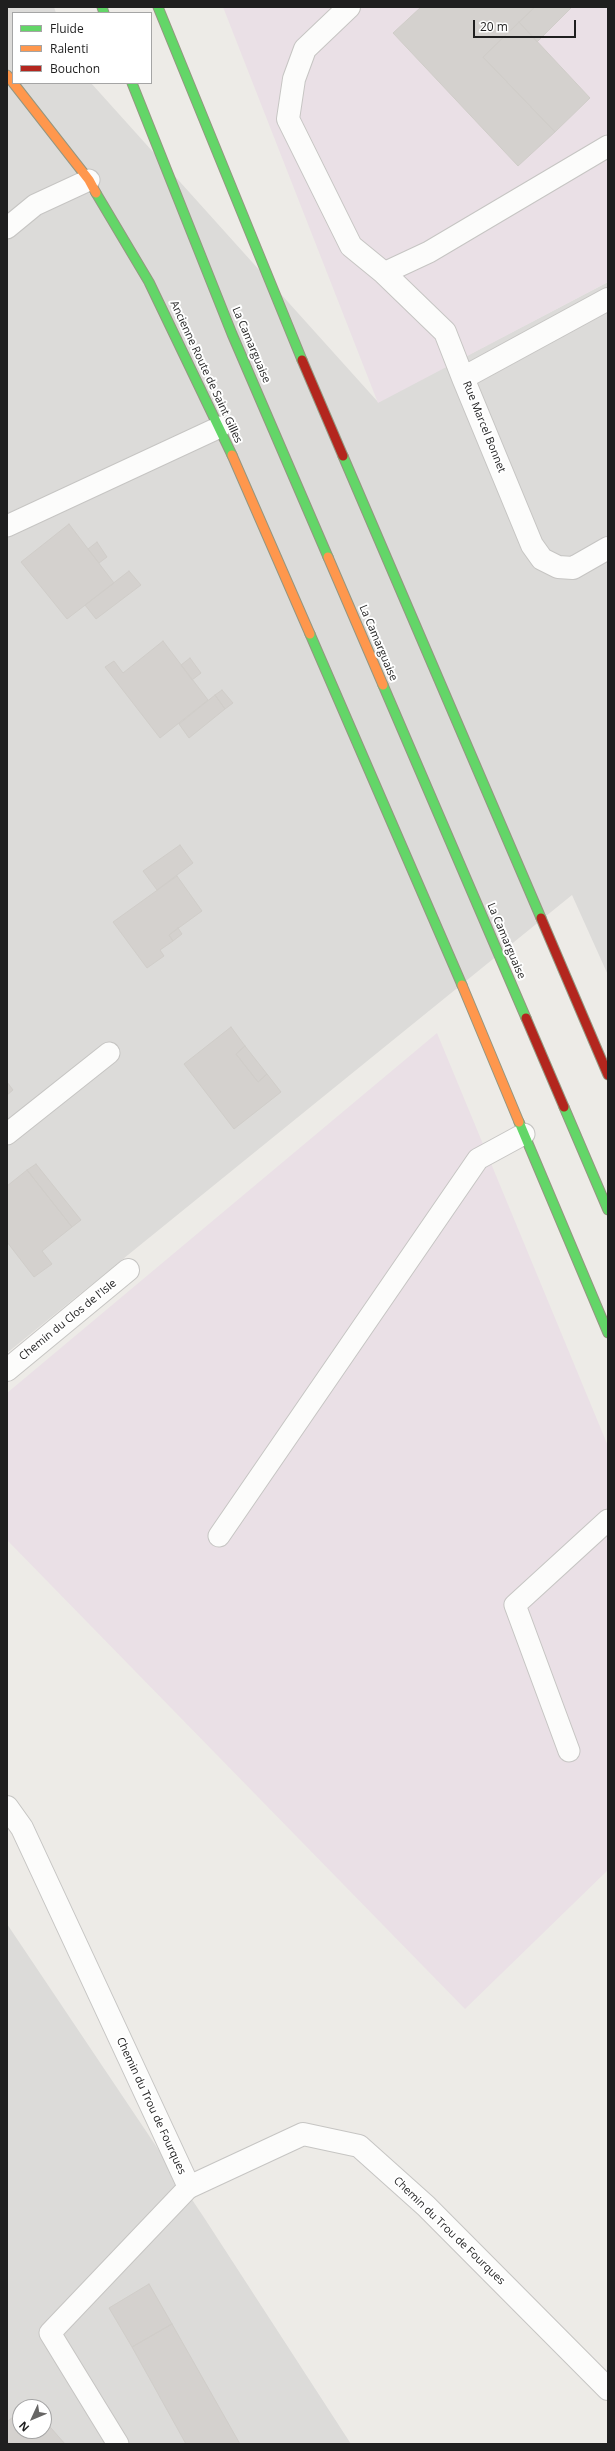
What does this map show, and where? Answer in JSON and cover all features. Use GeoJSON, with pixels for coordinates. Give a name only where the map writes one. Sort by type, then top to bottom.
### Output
{"type":"FeatureCollection","features":[{"type":"Feature","properties":{"kind":"main road"},"geometry":{"type":"LineString","coordinates":[[158,7],[280,310],[608,1075]]}},
{"type":"Feature","properties":{"kind":"main road","name":"Ancienne Route de Saint Gilles"},"geometry":{"type":"LineString","coordinates":[[14,84],[89,180],[149,282],[220,427],[336,694],[608,1333]]}},
{"type":"Feature","properties":{"kind":"main road","name":"La Camarguaise"},"geometry":{"type":"LineString","coordinates":[[132,84],[232,334],[608,1210]]}},
{"type":"Feature","properties":{"kind":"street"},"geometry":{"type":"LineString","coordinates":[[348,7],[305,48],[294,79],[288,119],[351,246],[384,273],[445,332],[463,378]]}},
{"type":"Feature","properties":{"kind":"street","name":"Rue Marcel Bonnet"},"geometry":{"type":"LineString","coordinates":[[608,299],[463,378],[532,545],[542,559],[558,567],[572,568],[608,548]]}},
{"type":"Feature","properties":{"kind":"street","name":"Chemin du Clos de l'Isle"},"geometry":{"type":"LineString","coordinates":[[7,1370],[128,1270]]}},
{"type":"Feature","properties":{"kind":"street","name":"Chemin du Trou de Fourques"},"geometry":{"type":"LineString","coordinates":[[7,1807],[22,1828],[189,2187],[304,2134],[359,2146],[426,2206],[608,2389]]}},
{"type":"Feature","properties":{"kind":"lane"},"geometry":{"type":"LineString","coordinates":[[384,273],[429,252],[608,146]]}},
{"type":"Feature","properties":{"kind":"lane"},"geometry":{"type":"LineString","coordinates":[[7,228],[35,205],[89,180]]}},
{"type":"Feature","properties":{"kind":"lane"},"geometry":{"type":"LineString","coordinates":[[7,526],[220,427]]}},
{"type":"Feature","properties":{"kind":"lane"},"geometry":{"type":"LineString","coordinates":[[7,1134],[110,1053]]}},
{"type":"Feature","properties":{"kind":"lane"},"geometry":{"type":"LineString","coordinates":[[219,1536],[478,1159],[524,1134]]}},
{"type":"Feature","properties":{"kind":"lane"},"geometry":{"type":"LineString","coordinates":[[569,1751],[515,1606],[608,1520]]}},
{"type":"Feature","properties":{"kind":"lane"},"geometry":{"type":"LineString","coordinates":[[118,2444],[50,2333],[189,2187]]}},
{"type":"Feature","properties":{"kind":"shaded area"},"geometry":{"type":"Polygon","coordinates":[[[7,7],[54,7],[56,12],[12,12],[12,84],[92,84],[378,402],[608,282],[608,975],[572,895],[7,1353],[7,7]]]}},
{"type":"Feature","properties":{"kind":"shaded area"},"geometry":{"type":"Polygon","coordinates":[[[223,7],[608,7],[608,282],[378,403],[223,7]]]}},
{"type":"Feature","properties":{"kind":"shaded area"},"geometry":{"type":"Polygon","coordinates":[[[437,1033],[608,1446],[608,1870],[465,2009],[7,1540],[7,1393],[437,1033]]]}},
{"type":"Feature","properties":{"kind":"shaded area"},"geometry":{"type":"Polygon","coordinates":[[[7,1924],[203,2216],[351,2444],[7,2444],[7,1924]]]}},
{"type":"Feature","properties":{"kind":"building"},"geometry":{"type":"Polygon","coordinates":[[[421,7],[535,7],[483,57],[555,132],[518,166],[393,33],[421,7]]]}},
{"type":"Feature","properties":{"kind":"building"},"geometry":{"type":"Polygon","coordinates":[[[535,7],[572,7],[537,42],[519,22],[535,7]]]}},
{"type":"Feature","properties":{"kind":"building"},"geometry":{"type":"Polygon","coordinates":[[[519,22],[590,98],[555,132],[483,57],[519,22]]]}},
{"type":"Feature","properties":{"kind":"building"},"geometry":{"type":"Polygon","coordinates":[[[69,524],[114,583],[67,619],[21,562],[69,524]]]}},
{"type":"Feature","properties":{"kind":"building"},"geometry":{"type":"Polygon","coordinates":[[[97,542],[107,557],[99,563],[88,549],[97,542]]]}},
{"type":"Feature","properties":{"kind":"building"},"geometry":{"type":"Polygon","coordinates":[[[129,571],[141,585],[96,619],[85,605],[129,571]]]}},
{"type":"Feature","properties":{"kind":"building"},"geometry":{"type":"Polygon","coordinates":[[[163,641],[208,700],[160,738],[105,667],[114,661],[123,673],[163,641]]]}},
{"type":"Feature","properties":{"kind":"building"},"geometry":{"type":"Polygon","coordinates":[[[190,658],[201,673],[192,680],[181,665],[190,658]]]}},
{"type":"Feature","properties":{"kind":"building"},"geometry":{"type":"Polygon","coordinates":[[[222,690],[233,703],[225,709],[215,695],[222,690]]]}},
{"type":"Feature","properties":{"kind":"building"},"geometry":{"type":"Polygon","coordinates":[[[215,695],[225,709],[189,738],[179,724],[215,695]]]}},
{"type":"Feature","properties":{"kind":"building"},"geometry":{"type":"Polygon","coordinates":[[[180,845],[193,863],[157,890],[143,871],[180,845]]]}},
{"type":"Feature","properties":{"kind":"building"},"geometry":{"type":"Polygon","coordinates":[[[177,876],[202,911],[169,935],[173,941],[160,950],[164,956],[147,968],[113,922],[177,876]]]}},
{"type":"Feature","properties":{"kind":"building"},"geometry":{"type":"Polygon","coordinates":[[[178,928],[182,934],[173,941],[169,935],[178,928]]]}},
{"type":"Feature","properties":{"kind":"building"},"geometry":{"type":"Polygon","coordinates":[[[231,1027],[245,1046],[236,1054],[258,1082],[267,1074],[281,1092],[234,1129],[184,1064],[231,1027]]]}},
{"type":"Feature","properties":{"kind":"building"},"geometry":{"type":"Polygon","coordinates":[[[245,1046],[267,1074],[258,1082],[236,1054],[245,1046]]]}},
{"type":"Feature","properties":{"kind":"building"},"geometry":{"type":"Polygon","coordinates":[[[7,1082],[13,1090],[7,1095],[7,1082]]]}},
{"type":"Feature","properties":{"kind":"building"},"geometry":{"type":"Polygon","coordinates":[[[36,1164],[81,1220],[72,1227],[27,1170],[36,1164]]]}},
{"type":"Feature","properties":{"kind":"building"},"geometry":{"type":"Polygon","coordinates":[[[27,1170],[72,1227],[42,1251],[52,1264],[34,1277],[7,1242],[7,1186],[27,1170]]]}},
{"type":"Feature","properties":{"kind":"building"},"geometry":{"type":"Polygon","coordinates":[[[149,2284],[172,2324],[132,2347],[109,2308],[149,2284]]]}},
{"type":"Feature","properties":{"kind":"building"},"geometry":{"type":"Polygon","coordinates":[[[172,2324],[240,2444],[186,2444],[132,2347],[172,2324]]]}},
{"type":"Feature","properties":{"kind":"building"},"geometry":{"type":"Polygon","coordinates":[[[12,2418],[12,2439],[52,2439],[52,2429],[65,2444],[10,2444],[7,2441],[7,2422],[12,2418]]]}},
{"type":"Feature","properties":{"kind":"traffic: fast"},"geometry":{"type":"LineString","coordinates":[[102,7],[104,12]]}},
{"type":"Feature","properties":{"kind":"traffic: fast"},"geometry":{"type":"LineString","coordinates":[[158,7],[302,360]]}},
{"type":"Feature","properties":{"kind":"traffic: fast"},"geometry":{"type":"LineString","coordinates":[[132,84],[232,334],[328,557]]}},
{"type":"Feature","properties":{"kind":"traffic: fast"},"geometry":{"type":"LineString","coordinates":[[96,193],[149,282],[232,455]]}},
{"type":"Feature","properties":{"kind":"traffic: fast"},"geometry":{"type":"LineString","coordinates":[[343,456],[541,918]]}},
{"type":"Feature","properties":{"kind":"traffic: fast"},"geometry":{"type":"LineString","coordinates":[[310,634],[462,985]]}},
{"type":"Feature","properties":{"kind":"traffic: fast"},"geometry":{"type":"LineString","coordinates":[[383,685],[526,1018]]}},
{"type":"Feature","properties":{"kind":"traffic: fast"},"geometry":{"type":"LineString","coordinates":[[564,1107],[608,1210]]}},
{"type":"Feature","properties":{"kind":"traffic: fast"},"geometry":{"type":"LineString","coordinates":[[519,1122],[608,1333]]}},
{"type":"Feature","properties":{"kind":"traffic: slow"},"geometry":{"type":"LineString","coordinates":[[7,75],[12,81]]}},
{"type":"Feature","properties":{"kind":"traffic: slow"},"geometry":{"type":"LineString","coordinates":[[14,84],[89,180],[96,193]]}},
{"type":"Feature","properties":{"kind":"traffic: slow"},"geometry":{"type":"LineString","coordinates":[[232,455],[310,634]]}},
{"type":"Feature","properties":{"kind":"traffic: slow"},"geometry":{"type":"LineString","coordinates":[[328,557],[383,685]]}},
{"type":"Feature","properties":{"kind":"traffic: slow"},"geometry":{"type":"LineString","coordinates":[[462,985],[519,1122]]}},
{"type":"Feature","properties":{"kind":"traffic: jam"},"geometry":{"type":"LineString","coordinates":[[302,360],[343,456]]}},
{"type":"Feature","properties":{"kind":"traffic: jam"},"geometry":{"type":"LineString","coordinates":[[541,918],[608,1075]]}},
{"type":"Feature","properties":{"kind":"traffic: jam"},"geometry":{"type":"LineString","coordinates":[[526,1018],[564,1107]]}}]}
